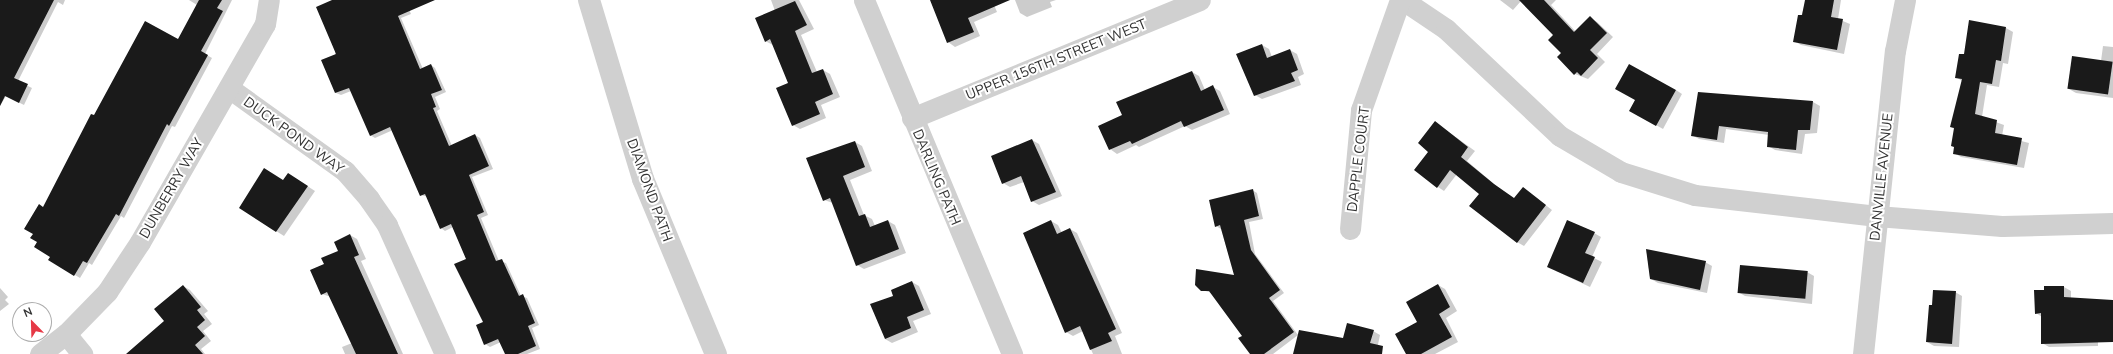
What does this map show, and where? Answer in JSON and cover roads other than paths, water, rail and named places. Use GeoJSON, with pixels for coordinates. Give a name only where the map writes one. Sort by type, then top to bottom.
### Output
{"type":"FeatureCollection","features":[{"type":"Feature","properties":{"kind":"street","name":"DUNBERRY WAY"},"geometry":{"type":"LineString","coordinates":[[40,354],[66,334],[107,292],[140,242],[265,24],[269,0]]}},
{"type":"Feature","properties":{"kind":"street","name":"DIAMOND PATH"},"geometry":{"type":"LineString","coordinates":[[589,0],[643,179],[716,354]]}},
{"type":"Feature","properties":{"kind":"street","name":"DARLING PATH"},"geometry":{"type":"LineString","coordinates":[[864,0],[912,118],[1012,354]]}},
{"type":"Feature","properties":{"kind":"street","name":"UPPER 156TH STREET WEST"},"geometry":{"type":"LineString","coordinates":[[912,118],[1200,0]]}},
{"type":"Feature","properties":{"kind":"street","name":"DAPPLE COURT"},"geometry":{"type":"LineString","coordinates":[[1350,229],[1361,110],[1400,0]]}},
{"type":"Feature","properties":{"kind":"street"},"geometry":{"type":"LineString","coordinates":[[1403,0],[1446,29],[1560,136],[1621,172],[1695,195],[1877,216],[2002,226],[2113,223]]}},
{"type":"Feature","properties":{"kind":"street","name":"DANVILLE AVENUE"},"geometry":{"type":"LineString","coordinates":[[1863,354],[1895,51],[1905,0]]}},
{"type":"Feature","properties":{"kind":"street","name":"DUCK POND WAY"},"geometry":{"type":"LineString","coordinates":[[229,88],[345,170],[369,199],[388,225],[445,354]]}},
{"type":"Feature","properties":{"kind":"street"},"geometry":{"type":"LineString","coordinates":[[66,334],[82,354]]}}]}
